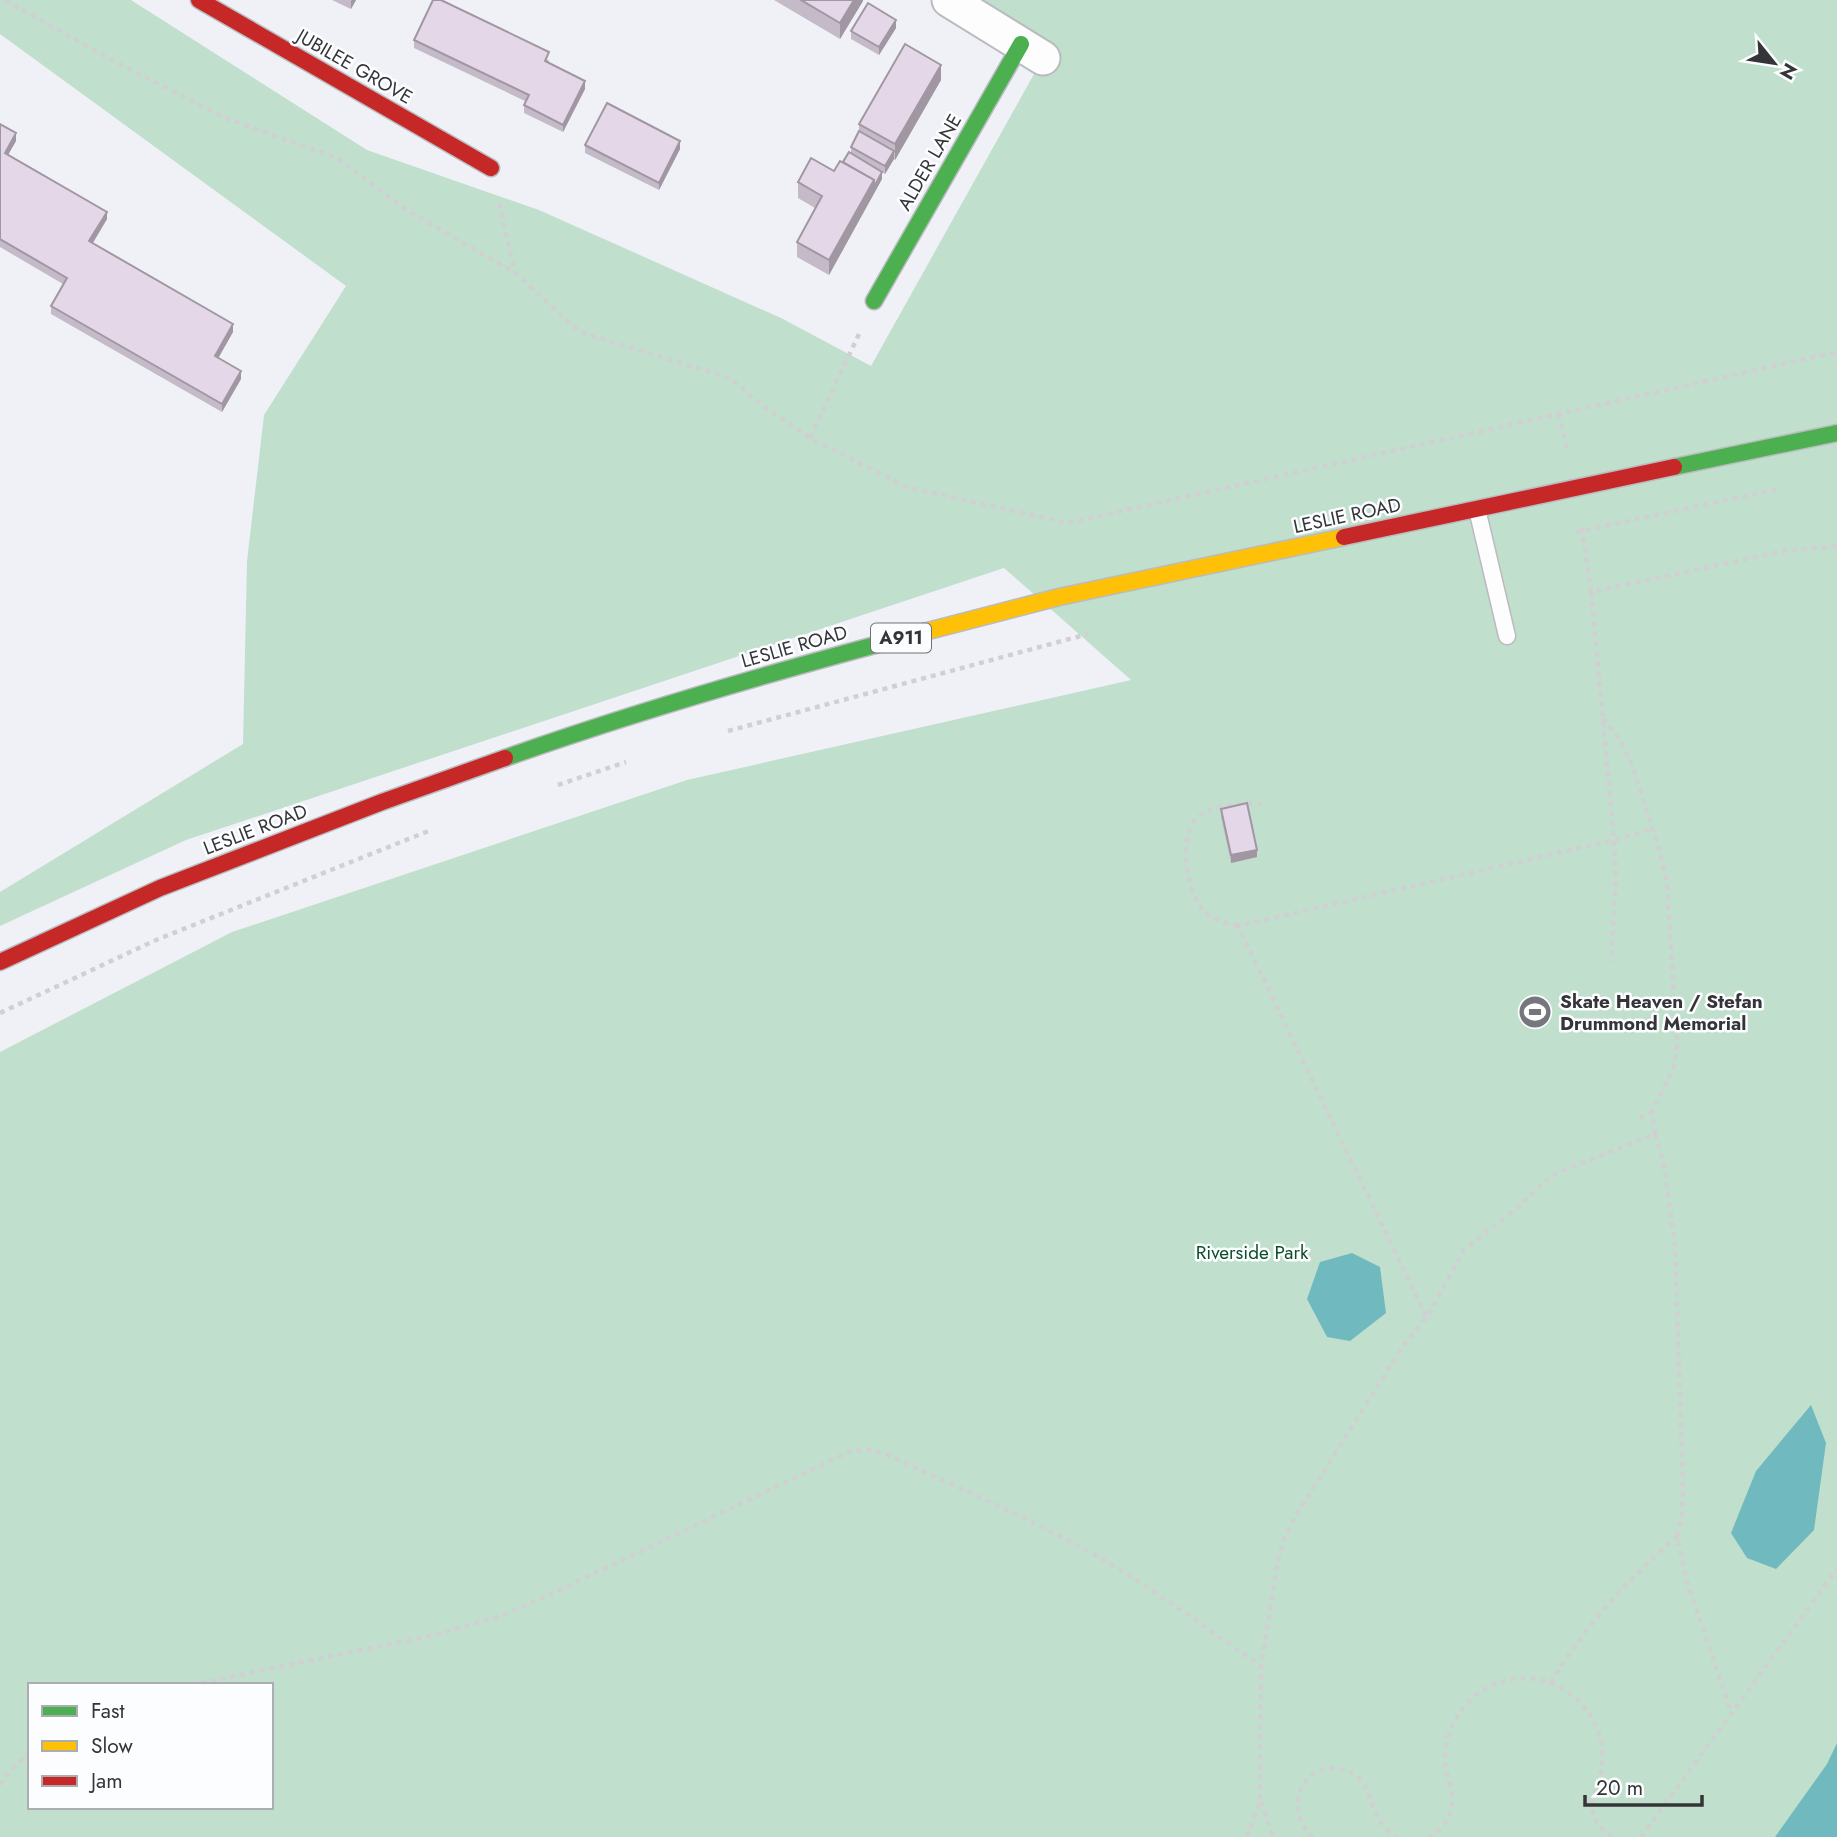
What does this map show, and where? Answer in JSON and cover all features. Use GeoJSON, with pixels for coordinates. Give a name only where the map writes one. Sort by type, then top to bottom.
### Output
{"type":"FeatureCollection","features":[{"type":"Feature","properties":{"kind":"main road","name":"JUBILEE GROVE"},"geometry":{"type":"LineString","coordinates":[[199,0],[491,168]]}},
{"type":"Feature","properties":{"kind":"main road","name":"ALDER LANE"},"geometry":{"type":"LineString","coordinates":[[874,301],[1032,51]]}},
{"type":"Feature","properties":{"kind":"main road","name":"LESLIE ROAD"},"geometry":{"type":"LineString","coordinates":[[0,962],[160,888],[382,802],[582,732],[793,666],[1059,597],[1837,433]]}},
{"type":"Feature","properties":{"kind":"street"},"geometry":{"type":"LineString","coordinates":[[949,0],[1032,51]]}},
{"type":"Feature","properties":{"kind":"lane"},"geometry":{"type":"LineString","coordinates":[[1477,509],[1507,636]]}},
{"type":"Feature","properties":{"kind":"path"},"geometry":{"type":"LineString","coordinates":[[5,0],[225,118],[337,158],[405,209],[514,273],[580,332],[730,378],[763,406],[810,438],[906,487],[1068,523],[1837,352]]}},
{"type":"Feature","properties":{"kind":"path"},"geometry":{"type":"LineString","coordinates":[[491,168],[514,273]]}},
{"type":"Feature","properties":{"kind":"path"},"geometry":{"type":"LineString","coordinates":[[810,438],[874,301]]}},
{"type":"Feature","properties":{"kind":"path"},"geometry":{"type":"LineString","coordinates":[[1571,533],[1787,487]]}},
{"type":"Feature","properties":{"kind":"path"},"geometry":{"type":"LineString","coordinates":[[1583,530],[1614,840],[1616,880],[1611,962]]}},
{"type":"Feature","properties":{"kind":"path"},"geometry":{"type":"LineString","coordinates":[[1591,592],[1784,551],[1837,545]]}},
{"type":"Feature","properties":{"kind":"path"},"geometry":{"type":"LineString","coordinates":[[728,731],[1098,632]]}},
{"type":"Feature","properties":{"kind":"path"},"geometry":{"type":"LineString","coordinates":[[1603,718],[1621,742],[1632,765],[1667,884],[1677,1045],[1674,1067],[1652,1112],[1663,1160],[1675,1244],[1684,1491],[1677,1536],[1687,1582],[1732,1714]]}},
{"type":"Feature","properties":{"kind":"path"},"geometry":{"type":"LineString","coordinates":[[556,785],[635,759]]}},
{"type":"Feature","properties":{"kind":"path"},"geometry":{"type":"LineString","coordinates":[[1267,804],[1247,803],[1206,811],[1195,820],[1188,834],[1186,858],[1195,901],[1207,914],[1238,926],[1652,829]]}},
{"type":"Feature","properties":{"kind":"path"},"geometry":{"type":"LineString","coordinates":[[0,1013],[156,940],[440,826]]}},
{"type":"Feature","properties":{"kind":"path"},"geometry":{"type":"LineString","coordinates":[[1238,926],[1427,1317]]}},
{"type":"Feature","properties":{"kind":"path"},"geometry":{"type":"LineString","coordinates":[[1640,1118],[1652,1112]]}},
{"type":"Feature","properties":{"kind":"path"},"geometry":{"type":"LineString","coordinates":[[1273,1837],[1261,1801],[1261,1667],[1277,1566],[1283,1542],[1295,1517],[1405,1343],[1427,1317],[1464,1250],[1518,1208],[1552,1175],[1655,1134]]}},
{"type":"Feature","properties":{"kind":"path"},"geometry":{"type":"LineString","coordinates":[[201,1683],[431,1636],[492,1619],[562,1589],[851,1451],[867,1450],[886,1454],[1098,1557],[1261,1667]]}},
{"type":"Feature","properties":{"kind":"path"},"geometry":{"type":"LineString","coordinates":[[1551,1683],[1572,1648],[1598,1614],[1626,1582],[1677,1536]]}},
{"type":"Feature","properties":{"kind":"path"},"geometry":{"type":"LineString","coordinates":[[1641,1837],[1837,1569]]}},
{"type":"Feature","properties":{"kind":"path"},"geometry":{"type":"LineString","coordinates":[[1428,1837],[1446,1822],[1452,1808],[1445,1764],[1447,1741],[1457,1717],[1474,1696],[1498,1682],[1525,1678],[1563,1688],[1585,1706],[1598,1729],[1603,1757],[1592,1805],[1593,1816],[1598,1825],[1612,1837]]}},
{"type":"Feature","properties":{"kind":"path"},"geometry":{"type":"LineString","coordinates":[[0,1785],[28,1754]]}},
{"type":"Feature","properties":{"kind":"path"},"geometry":{"type":"LineString","coordinates":[[1312,1837],[1297,1816],[1298,1792],[1314,1774],[1325,1769],[1339,1768],[1360,1779],[1368,1790],[1378,1822],[1396,1837]]}},
{"type":"Feature","properties":{"kind":"path"},"geometry":{"type":"LineString","coordinates":[[1247,1837],[1261,1801]]}},
{"type":"Feature","properties":{"kind":"green space","name":"Riverside Park"},"geometry":{"type":"Polygon","coordinates":[[[0,0],[131,0],[367,150],[539,210],[781,318],[871,366],[1043,58],[949,0],[1837,0],[1837,1837],[0,1837],[0,1052],[232,932],[687,780],[1131,680],[1004,568],[186,840],[0,926],[0,892],[243,744],[247,561],[264,415],[346,286],[0,34],[0,0]]]}},
{"type":"Feature","properties":{"kind":"water"},"geometry":{"type":"Polygon","coordinates":[[[1352,1253],[1380,1267],[1386,1313],[1350,1341],[1327,1337],[1307,1299],[1320,1262],[1352,1253]]]}},
{"type":"Feature","properties":{"kind":"water"},"geometry":{"type":"Polygon","coordinates":[[[1811,1405],[1826,1443],[1814,1530],[1776,1569],[1747,1558],[1731,1533],[1756,1471],[1811,1405]]]}},
{"type":"Feature","properties":{"kind":"water"},"geometry":{"type":"Polygon","coordinates":[[[1837,1743],[1837,1837],[1775,1837],[1827,1764],[1837,1743]]]}},
{"type":"Feature","properties":{"kind":"building"},"geometry":{"type":"Polygon","coordinates":[[[433,0],[441,0],[549,52],[545,61],[585,81],[563,125],[524,105],[529,95],[414,40],[433,0]]]}},
{"type":"Feature","properties":{"kind":"building"},"geometry":{"type":"Polygon","coordinates":[[[801,0],[854,0],[840,23],[801,0]]]}},
{"type":"Feature","properties":{"kind":"building"},"geometry":{"type":"Polygon","coordinates":[[[868,3],[896,20],[879,47],[851,31],[868,3]]]}},
{"type":"Feature","properties":{"kind":"building"},"geometry":{"type":"Polygon","coordinates":[[[905,44],[941,65],[895,144],[859,124],[905,44]]]}},
{"type":"Feature","properties":{"kind":"building"},"geometry":{"type":"Polygon","coordinates":[[[607,103],[680,141],[659,183],[585,145],[607,103]]]}},
{"type":"Feature","properties":{"kind":"building"},"geometry":{"type":"Polygon","coordinates":[[[0,124],[16,133],[5,153],[107,212],[89,241],[233,324],[215,356],[241,371],[222,404],[51,306],[67,278],[0,239],[0,124]]]}},
{"type":"Feature","properties":{"kind":"building"},"geometry":{"type":"Polygon","coordinates":[[[859,131],[894,151],[885,166],[851,147],[859,131]]]}},
{"type":"Feature","properties":{"kind":"building"},"geometry":{"type":"Polygon","coordinates":[[[849,152],[882,172],[874,187],[874,180],[843,162],[849,152]]]}},
{"type":"Feature","properties":{"kind":"building"},"geometry":{"type":"Polygon","coordinates":[[[811,158],[834,171],[840,161],[874,180],[829,260],[797,242],[822,196],[798,182],[811,158]]]}},
{"type":"Feature","properties":{"kind":"building"},"geometry":{"type":"Polygon","coordinates":[[[1247,803],[1257,850],[1231,855],[1221,809],[1247,803]]]}},
{"type":"Feature","properties":{"kind":"traffic: fast"},"geometry":{"type":"LineString","coordinates":[[874,301],[1021,44]]}},
{"type":"Feature","properties":{"kind":"traffic: fast"},"geometry":{"type":"LineString","coordinates":[[1674,467],[1837,433]]}},
{"type":"Feature","properties":{"kind":"traffic: fast"},"geometry":{"type":"LineString","coordinates":[[505,758],[713,691],[924,632]]}},
{"type":"Feature","properties":{"kind":"traffic: slow"},"geometry":{"type":"LineString","coordinates":[[924,632],[1059,597],[1344,537]]}},
{"type":"Feature","properties":{"kind":"traffic: jam"},"geometry":{"type":"LineString","coordinates":[[199,0],[491,168]]}},
{"type":"Feature","properties":{"kind":"traffic: jam"},"geometry":{"type":"LineString","coordinates":[[1344,537],[1674,467]]}},
{"type":"Feature","properties":{"kind":"traffic: jam"},"geometry":{"type":"LineString","coordinates":[[0,962],[160,888],[382,802],[505,758]]}},
{"type":"Feature","properties":{"kind":"place","name":"Skate Heaven / Stefan Drummond Memorial"},"geometry":{"type":"Point","coordinates":[1535,1012]}}]}
